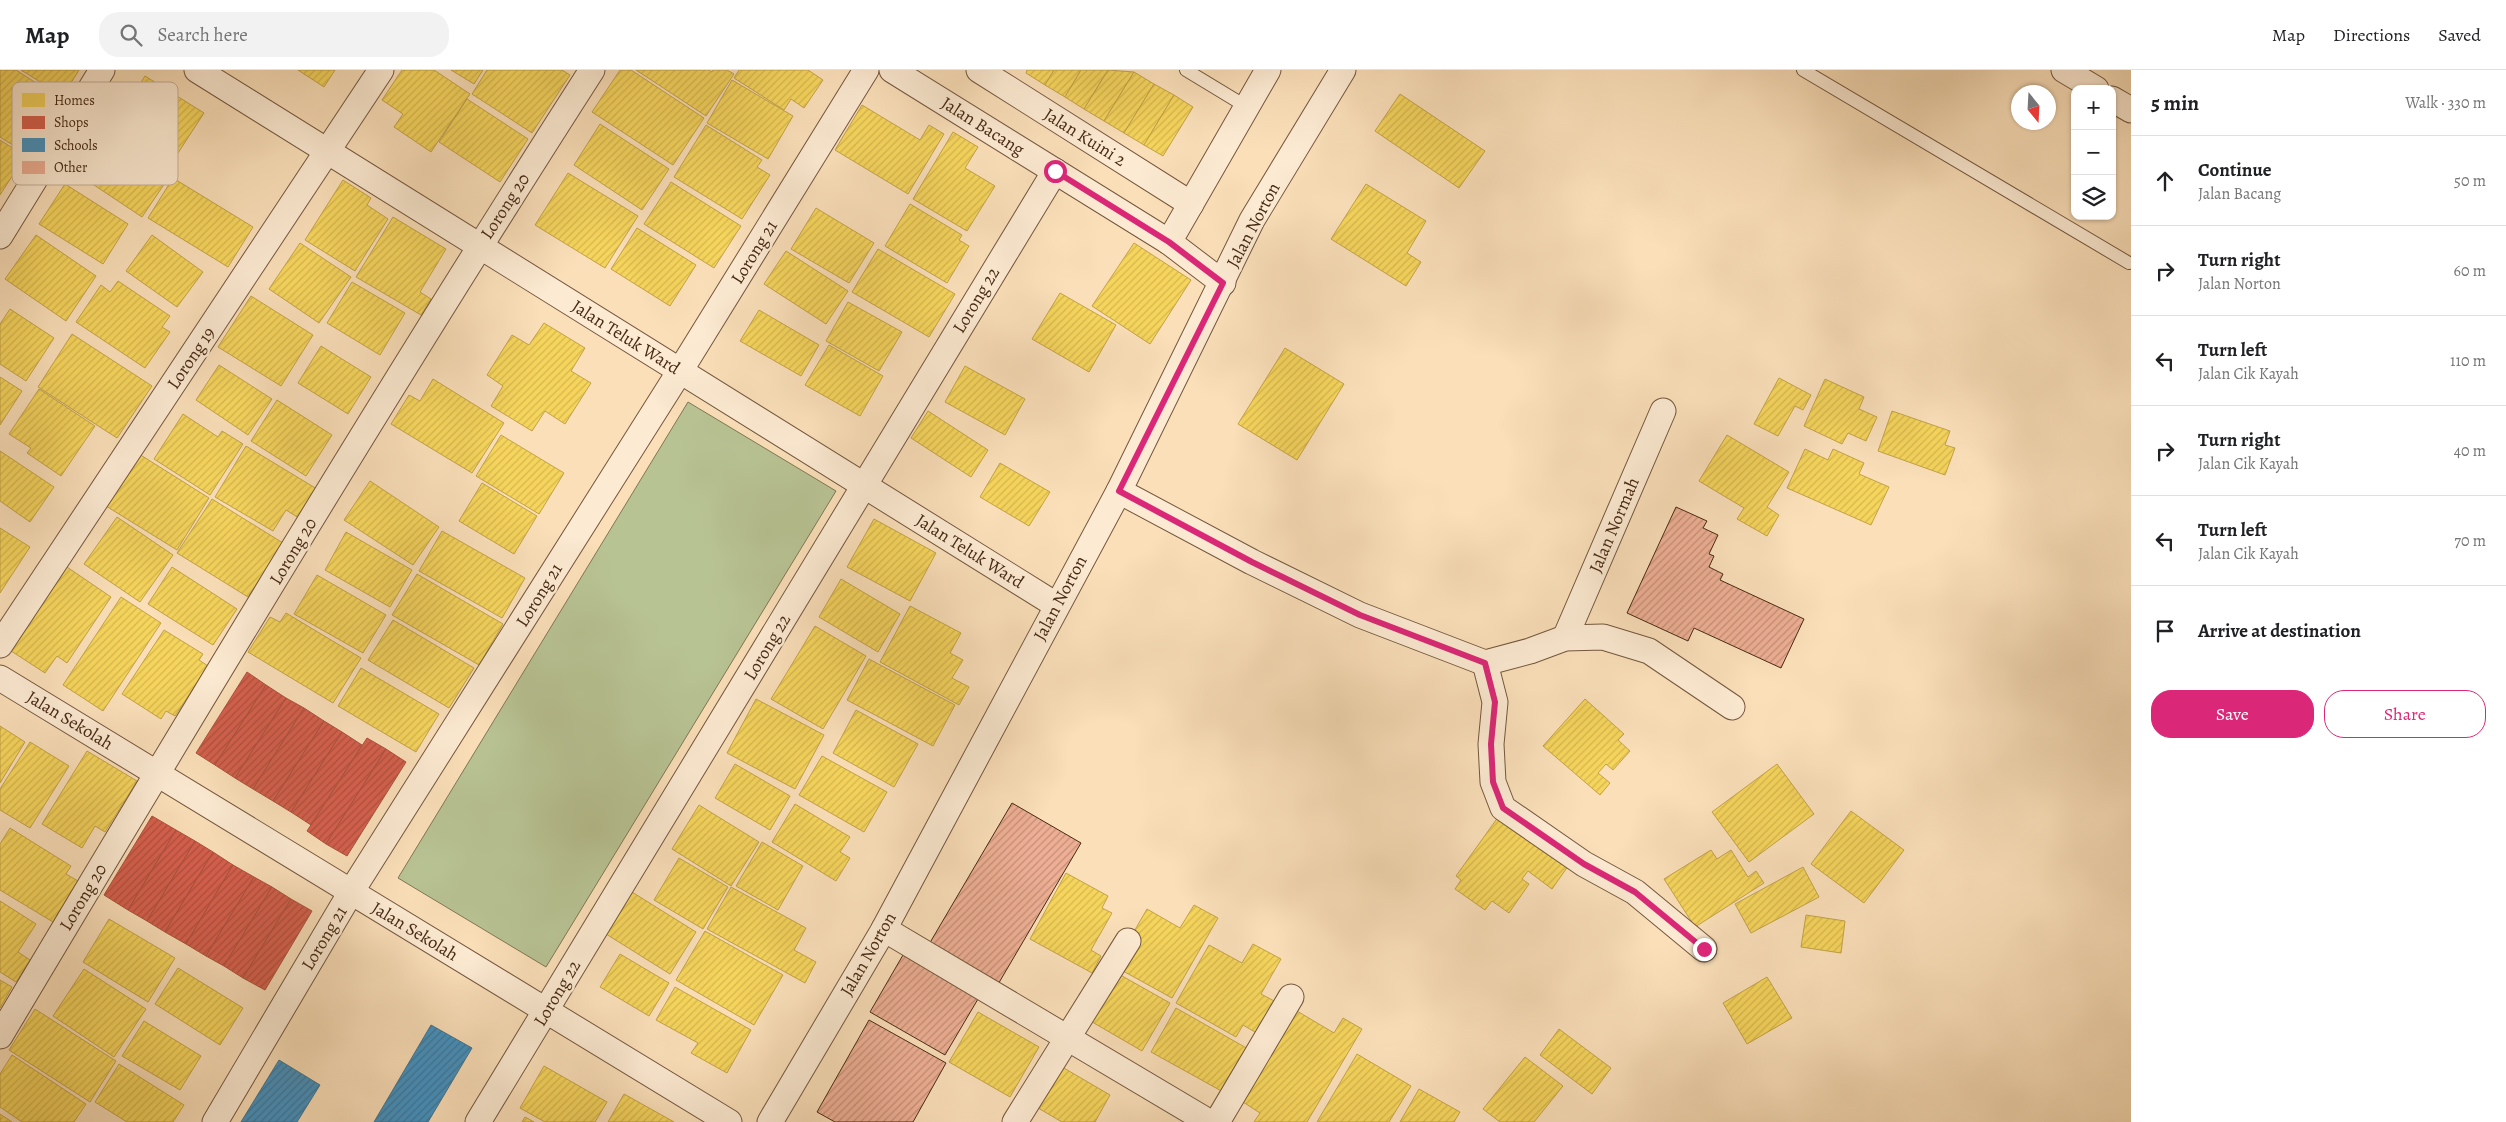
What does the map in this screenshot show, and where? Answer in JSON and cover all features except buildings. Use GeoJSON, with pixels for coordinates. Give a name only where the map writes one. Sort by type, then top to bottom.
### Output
{"type":"FeatureCollection","features":[{"type":"Feature","properties":{"kind":"street"},"geometry":{"type":"LineString","coordinates":[[95,82],[102,70]]}},
{"type":"Feature","properties":{"kind":"street","name":"Jalan Teluk Ward"},"geometry":{"type":"LineString","coordinates":[[197,70],[1056,605]]}},
{"type":"Feature","properties":{"kind":"street","name":"Lorong 19"},"geometry":{"type":"LineString","coordinates":[[0,645],[381,70]]}},
{"type":"Feature","properties":{"kind":"street","name":"Lorong 20"},"geometry":{"type":"LineString","coordinates":[[0,1036],[157,773],[480,246],[592,70]]}},
{"type":"Feature","properties":{"kind":"street","name":"Lorong 21"},"geometry":{"type":"LineString","coordinates":[[215,1122],[351,892],[680,371],[866,70]]}},
{"type":"Feature","properties":{"kind":"street","name":"Jalan Bacang"},"geometry":{"type":"LineString","coordinates":[[892,70],[1169,242],[1223,283]]}},
{"type":"Feature","properties":{"kind":"street","name":"Jalan Kuini 2"},"geometry":{"type":"LineString","coordinates":[[979,70],[1191,204]]}},
{"type":"Feature","properties":{"kind":"street"},"geometry":{"type":"LineString","coordinates":[[1169,242],[1268,70]]}},
{"type":"Feature","properties":{"kind":"street","name":"Jalan Norton"},"geometry":{"type":"LineString","coordinates":[[770,1122],[884,929],[1056,605],[1119,491],[1223,283],[1252,220],[1343,70]]}},
{"type":"Feature","properties":{"kind":"street"},"geometry":{"type":"LineString","coordinates":[[2064,70],[2089,85]]}},
{"type":"Feature","properties":{"kind":"street"},"geometry":{"type":"LineString","coordinates":[[2116,101],[2131,110]]}},
{"type":"Feature","properties":{"kind":"street","name":"Lorong 22"},"geometry":{"type":"LineString","coordinates":[[478,1122],[1055,171]]}},
{"type":"Feature","properties":{"kind":"street"},"geometry":{"type":"LineString","coordinates":[[0,236],[31,185]]}},
{"type":"Feature","properties":{"kind":"street","name":"Jalan Normah"},"geometry":{"type":"LineString","coordinates":[[1565,638],[1663,411]]}},
{"type":"Feature","properties":{"kind":"street"},"geometry":{"type":"LineString","coordinates":[[1119,491],[1252,562],[1360,615],[1485,663],[1530,651],[1565,638],[1603,637],[1648,651],[1732,707]]}},
{"type":"Feature","properties":{"kind":"street"},"geometry":{"type":"LineString","coordinates":[[1485,663],[1495,702],[1491,744],[1493,782],[1503,808],[1584,864],[1635,892],[1704,949]]}},
{"type":"Feature","properties":{"kind":"street","name":"Jalan Sekolah"},"geometry":{"type":"LineString","coordinates":[[0,678],[729,1122]]}},
{"type":"Feature","properties":{"kind":"street"},"geometry":{"type":"LineString","coordinates":[[884,929],[1066,1039],[1209,1122]]}},
{"type":"Feature","properties":{"kind":"street"},"geometry":{"type":"LineString","coordinates":[[1015,1122],[1128,941]]}},
{"type":"Feature","properties":{"kind":"street"},"geometry":{"type":"LineString","coordinates":[[1217,1122],[1291,997]]}},
{"type":"Feature","properties":{"kind":"lane"},"geometry":{"type":"LineString","coordinates":[[1186,70],[1247,107]]}},
{"type":"Feature","properties":{"kind":"lane"},"geometry":{"type":"LineString","coordinates":[[1802,70],[2128,263]]}},
{"type":"Feature","properties":{"kind":"green space"},"geometry":{"type":"Polygon","coordinates":[[[688,402],[836,491],[546,967],[398,878],[688,402]]]}},
{"type":"Feature","properties":{"kind":"route"},"geometry":{"type":"LineString","coordinates":[[1055,171],[1169,242],[1223,283],[1119,491],[1252,562],[1360,615],[1485,663],[1495,702],[1491,744],[1493,782],[1503,808],[1545,839],[1584,864],[1635,892],[1704,949]]}}]}
